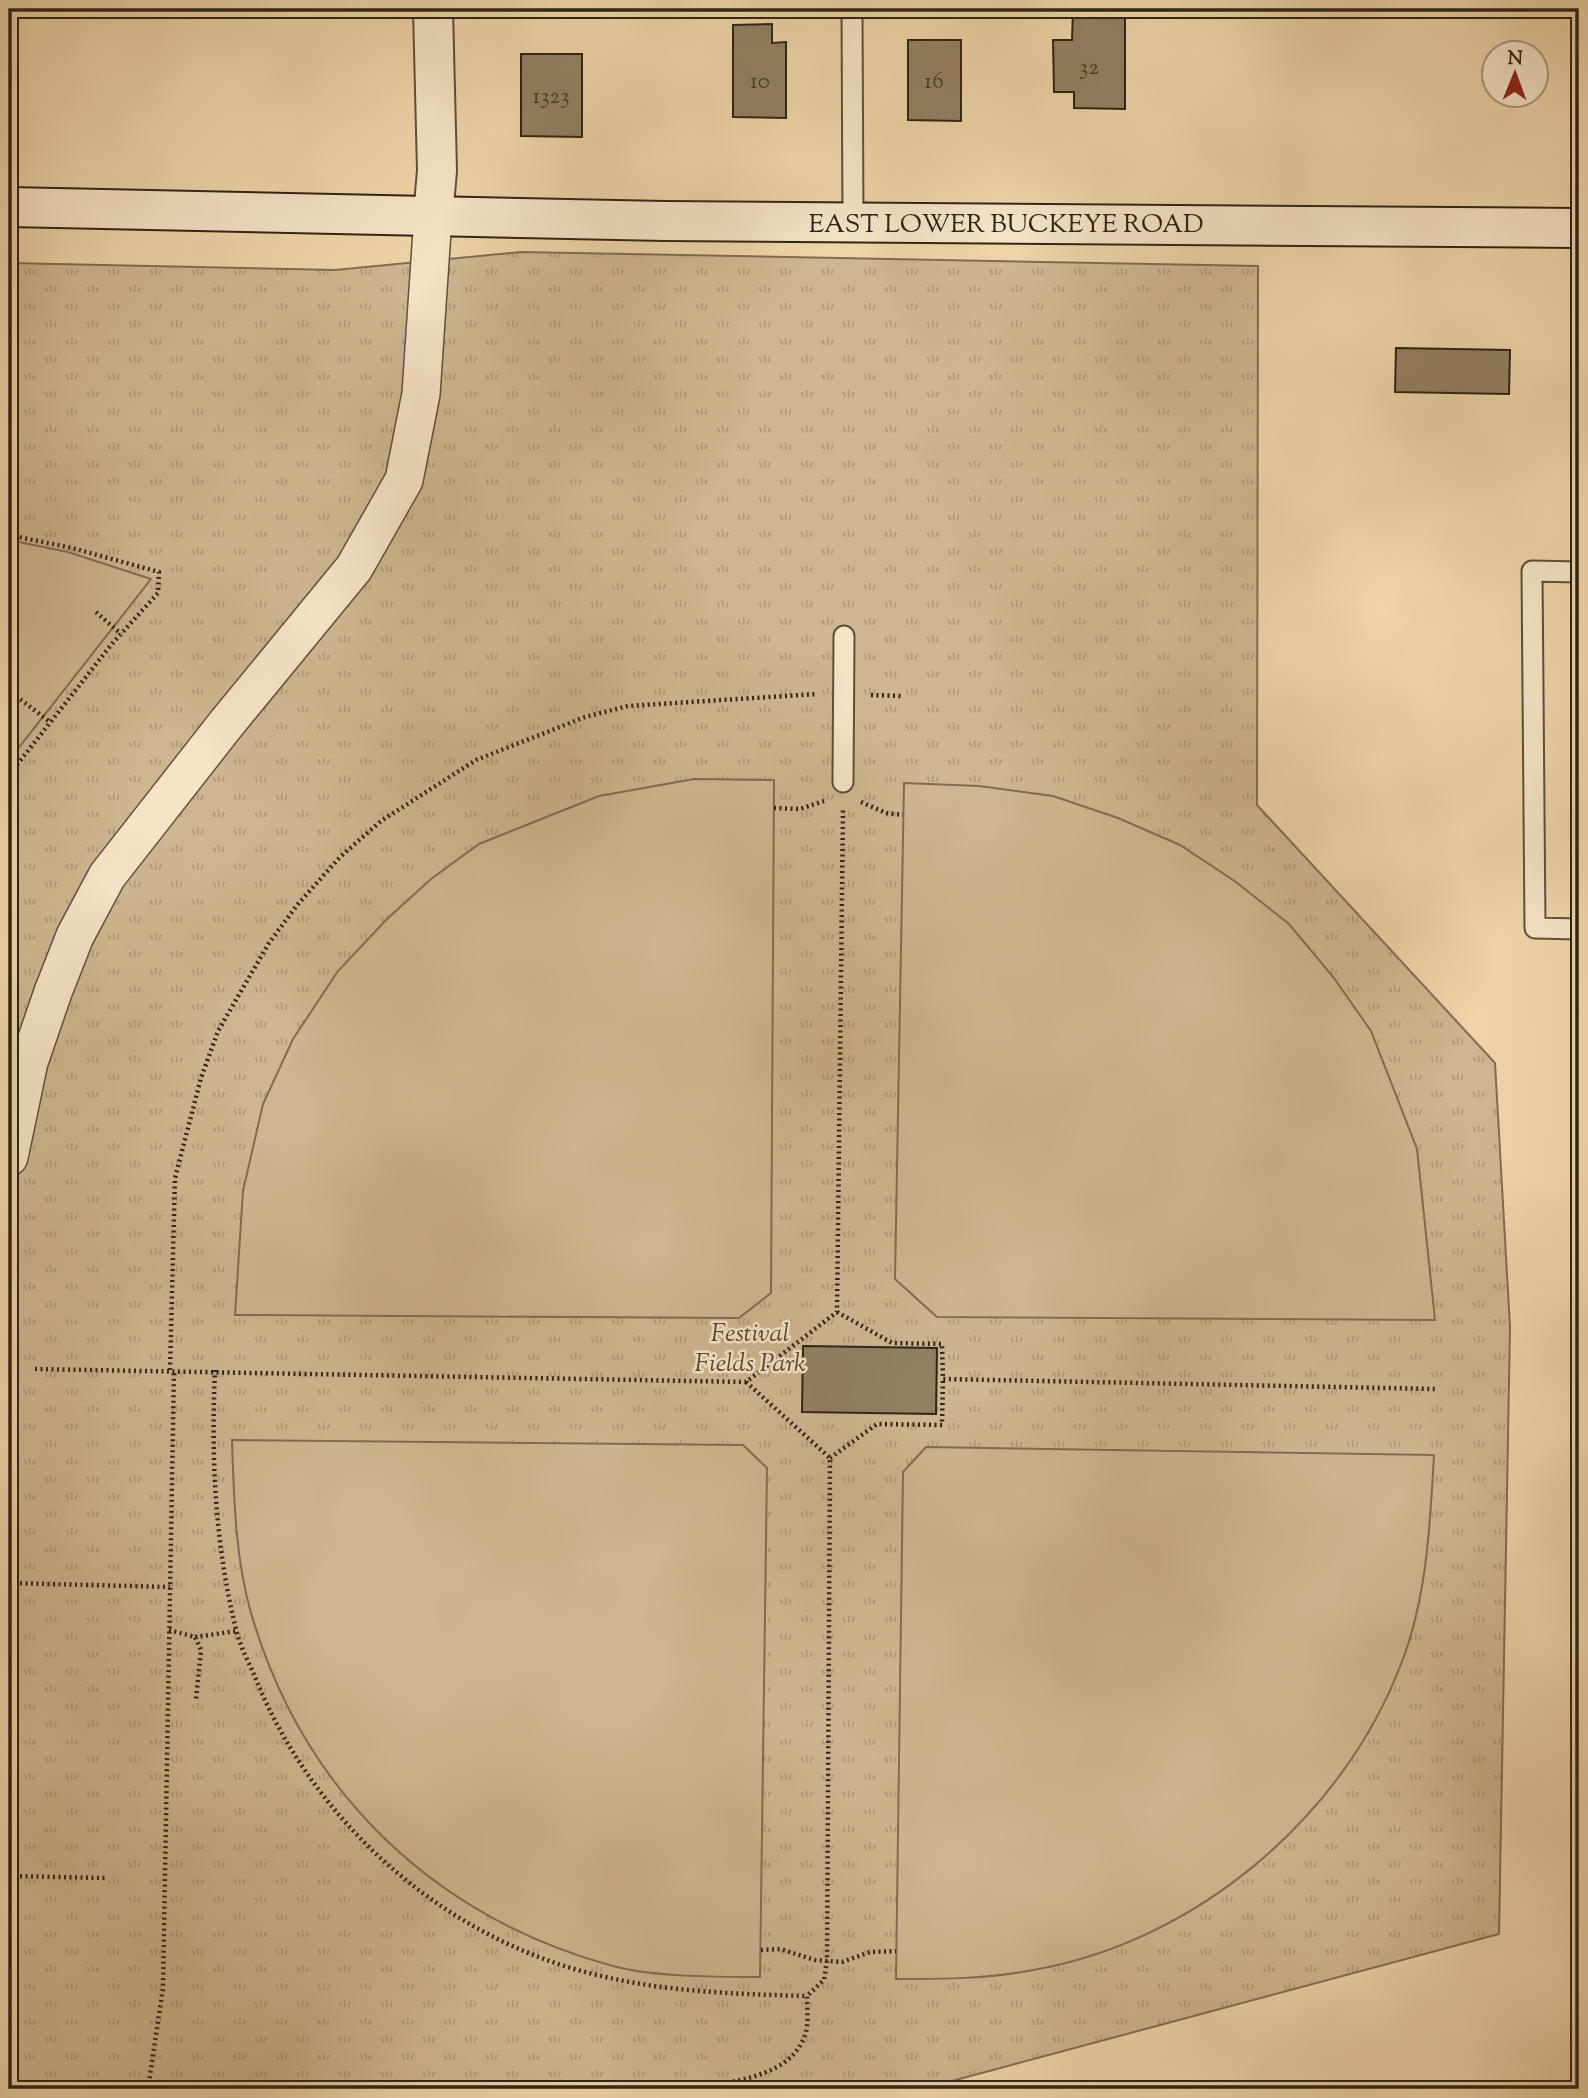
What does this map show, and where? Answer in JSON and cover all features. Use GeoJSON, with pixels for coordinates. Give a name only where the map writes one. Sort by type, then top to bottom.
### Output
{"type":"FeatureCollection","features":[{"type":"Feature","properties":{"kind":"main road"},"geometry":{"type":"LineString","coordinates":[[432,216],[437,171],[433,9]]}},
{"type":"Feature","properties":{"kind":"main road","name":"EAST LOWER BUCKEYE ROAD"},"geometry":{"type":"LineString","coordinates":[[9,207],[853,222],[1579,228]]}},
{"type":"Feature","properties":{"kind":"street"},"geometry":{"type":"LineString","coordinates":[[9,1157],[29,1062],[41,1027],[75,936],[107,876],[226,724],[354,568],[404,480],[421,394],[432,216]]}},
{"type":"Feature","properties":{"kind":"lane"},"geometry":{"type":"LineString","coordinates":[[852,9],[853,222]]}},
{"type":"Feature","properties":{"kind":"lane"},"geometry":{"type":"LineString","coordinates":[[1579,572],[1532,571],[1535,928],[1579,929]]}},
{"type":"Feature","properties":{"kind":"lane"},"geometry":{"type":"LineString","coordinates":[[843,782],[844,636]]}},
{"type":"Feature","properties":{"kind":"path"},"geometry":{"type":"LineString","coordinates":[[9,535],[72,548],[159,572],[158,593],[121,634],[9,775]]}},
{"type":"Feature","properties":{"kind":"path"},"geometry":{"type":"LineString","coordinates":[[96,612],[121,634]]}},
{"type":"Feature","properties":{"kind":"path"},"geometry":{"type":"LineString","coordinates":[[148,2089],[163,1988],[176,1178],[201,1078],[218,1031],[270,943],[298,904],[340,857],[382,821],[476,760],[585,718],[628,706],[791,694],[902,696]]}},
{"type":"Feature","properties":{"kind":"path"},"geometry":{"type":"LineString","coordinates":[[16,696],[50,722]]}},
{"type":"Feature","properties":{"kind":"path"},"geometry":{"type":"LineString","coordinates":[[837,1312],[843,782]]}},
{"type":"Feature","properties":{"kind":"path"},"geometry":{"type":"LineString","coordinates":[[830,1458],[877,1424],[942,1425],[942,1344],[892,1343],[837,1312]]}},
{"type":"Feature","properties":{"kind":"path"},"geometry":{"type":"LineString","coordinates":[[35,1369],[215,1370],[746,1382],[837,1312]]}},
{"type":"Feature","properties":{"kind":"path"},"geometry":{"type":"LineString","coordinates":[[215,1370],[214,1484],[221,1553],[237,1631],[266,1705],[286,1741],[348,1827],[413,1885],[471,1926],[526,1952],[595,1975],[665,1989],[807,1996]]}},
{"type":"Feature","properties":{"kind":"path"},"geometry":{"type":"LineString","coordinates":[[943,1379],[1435,1389]]}},
{"type":"Feature","properties":{"kind":"path"},"geometry":{"type":"LineString","coordinates":[[691,2089],[776,2069],[797,2051],[806,2033],[807,1996],[824,1980],[827,1961],[830,1458],[746,1382]]}},
{"type":"Feature","properties":{"kind":"path"},"geometry":{"type":"LineString","coordinates":[[9,1583],[170,1587]]}},
{"type":"Feature","properties":{"kind":"path"},"geometry":{"type":"LineString","coordinates":[[169,1630],[195,1637],[237,1631]]}},
{"type":"Feature","properties":{"kind":"path"},"geometry":{"type":"LineString","coordinates":[[195,1637],[201,1650],[196,1699]]}},
{"type":"Feature","properties":{"kind":"path"},"geometry":{"type":"LineString","coordinates":[[9,1876],[105,1878]]}},
{"type":"Feature","properties":{"kind":"path"},"geometry":{"type":"LineString","coordinates":[[761,1950],[780,1949],[815,1961],[842,1962],[870,1952],[896,1951]]}},
{"type":"Feature","properties":{"kind":"green space","name":"Festival Fields Park"},"geometry":{"type":"Polygon","coordinates":[[[521,252],[1258,266],[1257,805],[1495,1063],[1510,1327],[1499,1934],[922,2089],[9,2089],[9,263],[335,270],[521,252]]]}},
{"type":"Feature","properties":{"kind":"green space"},"geometry":{"type":"Polygon","coordinates":[[[9,540],[68,552],[151,579],[9,760],[9,540]]]}},
{"type":"Feature","properties":{"kind":"green space"},"geometry":{"type":"Polygon","coordinates":[[[694,779],[774,780],[771,1293],[739,1318],[235,1315],[243,1191],[263,1104],[293,1039],[338,971],[387,919],[431,879],[479,844],[599,796],[694,779]]]}},
{"type":"Feature","properties":{"kind":"green space"},"geometry":{"type":"Polygon","coordinates":[[[904,783],[979,786],[1053,796],[1118,818],[1180,845],[1236,882],[1289,924],[1334,978],[1371,1031],[1417,1149],[1435,1320],[937,1317],[895,1279],[904,783]]]}},
{"type":"Feature","properties":{"kind":"green space"},"geometry":{"type":"Polygon","coordinates":[[[232,1440],[743,1445],[767,1468],[760,1977],[686,1976],[629,1970],[548,1944],[488,1915],[434,1880],[384,1838],[341,1790],[304,1737],[274,1678],[251,1613],[242,1570],[236,1527],[232,1440]]]}},
{"type":"Feature","properties":{"kind":"green space"},"geometry":{"type":"Polygon","coordinates":[[[926,1447],[1434,1455],[1426,1561],[1410,1639],[1375,1720],[1342,1772],[1302,1821],[1256,1864],[1206,1901],[1151,1932],[1093,1955],[1033,1970],[999,1975],[896,1979],[903,1472],[926,1447]]]}},
{"type":"Feature","properties":{"kind":"building"},"geometry":{"type":"Polygon","coordinates":[[[1073,9],[1125,9],[1125,109],[1074,108],[1074,92],[1054,92],[1053,40],[1072,40],[1073,9]]]}},
{"type":"Feature","properties":{"kind":"building"},"geometry":{"type":"Polygon","coordinates":[[[772,24],[772,43],[786,42],[786,118],[733,117],[733,25],[772,24]]]}},
{"type":"Feature","properties":{"kind":"building"},"geometry":{"type":"Polygon","coordinates":[[[908,40],[961,40],[961,121],[908,120],[908,40]]]}},
{"type":"Feature","properties":{"kind":"building"},"geometry":{"type":"Polygon","coordinates":[[[521,54],[582,54],[582,137],[521,136],[521,54]]]}},
{"type":"Feature","properties":{"kind":"building"},"geometry":{"type":"Polygon","coordinates":[[[1396,348],[1510,350],[1509,394],[1395,392],[1396,348]]]}},
{"type":"Feature","properties":{"kind":"building"},"geometry":{"type":"Polygon","coordinates":[[[803,1346],[937,1348],[936,1414],[802,1412],[803,1346]]]}}]}
